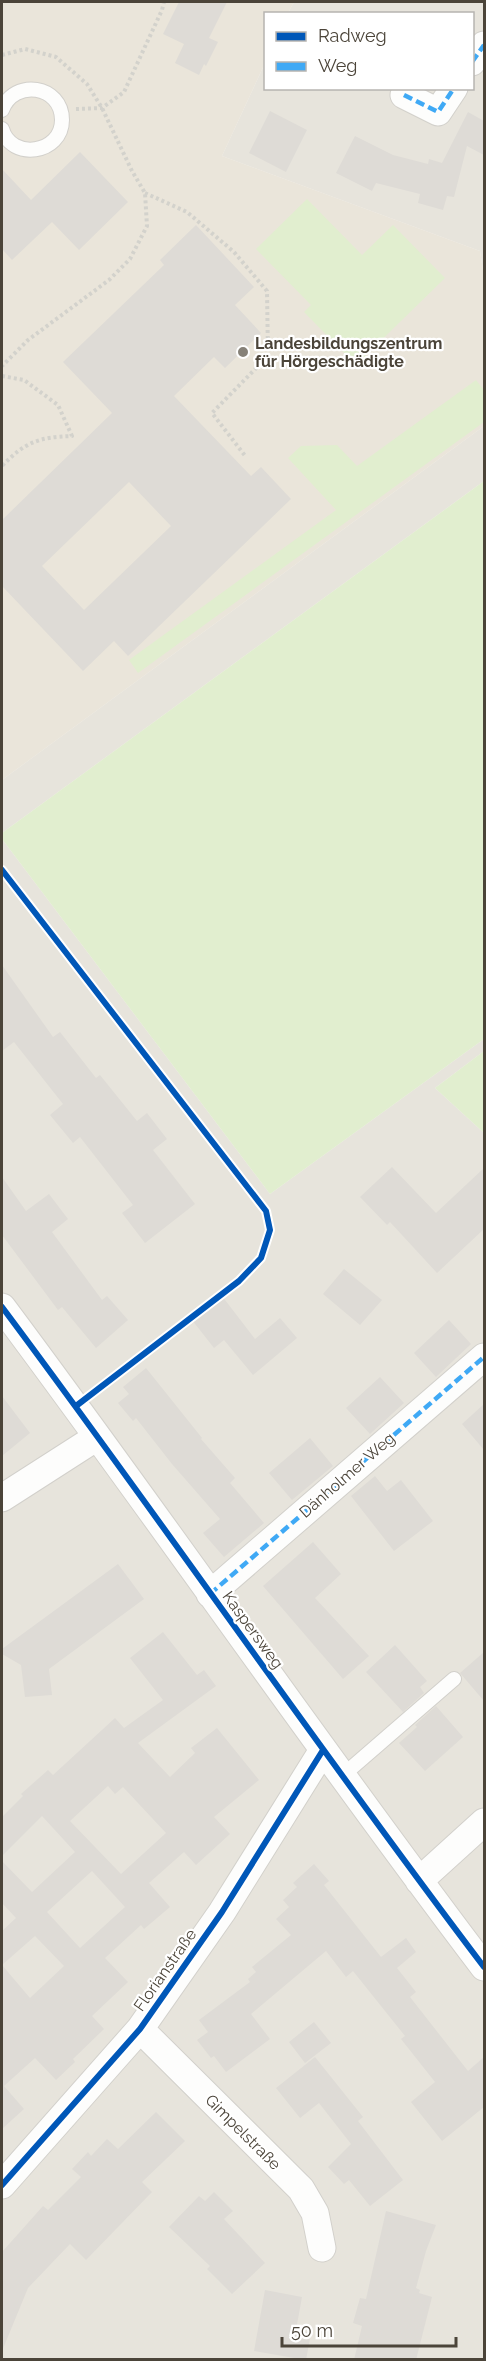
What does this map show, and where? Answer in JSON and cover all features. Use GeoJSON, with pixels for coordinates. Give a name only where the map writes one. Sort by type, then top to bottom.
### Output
{"type":"FeatureCollection","features":[{"type":"Feature","properties":{"kind":"street"},"geometry":{"type":"LineString","coordinates":[[474,59],[484,45]]}},
{"type":"Feature","properties":{"kind":"street"},"geometry":{"type":"LineString","coordinates":[[404,95],[438,112],[453,90]]}},
{"type":"Feature","properties":{"kind":"street","name":"Kaspersweg"},"geometry":{"type":"LineString","coordinates":[[2,1307],[323,1750],[484,1967]]}},
{"type":"Feature","properties":{"kind":"street","name":"Dänholmer Weg"},"geometry":{"type":"LineString","coordinates":[[210,1594],[484,1357]]}},
{"type":"Feature","properties":{"kind":"street"},"geometry":{"type":"LineString","coordinates":[[2,1498],[97,1437]]}},
{"type":"Feature","properties":{"kind":"street","name":"Florianstraße"},"geometry":{"type":"LineString","coordinates":[[2,2185],[140,2029],[222,1912],[323,1750]]}},
{"type":"Feature","properties":{"kind":"street"},"geometry":{"type":"LineString","coordinates":[[419,1881],[484,1822]]}},
{"type":"Feature","properties":{"kind":"street","name":"Gimpelstraße"},"geometry":{"type":"LineString","coordinates":[[140,2029],[301,2189],[315,2213],[322,2248]]}},
{"type":"Feature","properties":{"kind":"lane"},"geometry":{"type":"LineString","coordinates":[[2,110],[10,96],[29,88],[48,94],[56,101],[60,110],[60,130],[55,139],[38,150],[18,148],[9,142],[2,129]]}},
{"type":"Feature","properties":{"kind":"lane"},"geometry":{"type":"LineString","coordinates":[[342,1776],[454,1679]]}},
{"type":"Feature","properties":{"kind":"path"},"geometry":{"type":"LineString","coordinates":[[60,110],[102,108],[124,92],[164,2]]}},
{"type":"Feature","properties":{"kind":"path"},"geometry":{"type":"LineString","coordinates":[[2,55],[25,49],[56,57],[87,84],[102,108],[145,193],[147,226],[130,259],[108,280],[28,340],[2,366]]}},
{"type":"Feature","properties":{"kind":"path"},"geometry":{"type":"LineString","coordinates":[[145,193],[187,212],[234,252],[267,291],[268,356],[212,413],[246,457]]}},
{"type":"Feature","properties":{"kind":"path"},"geometry":{"type":"LineString","coordinates":[[2,376],[24,380],[58,405],[72,436],[44,437],[14,453],[2,466]]}},
{"type":"Feature","properties":{"kind":"shaded area","name":"Landesbildungszentrum für Hörgeschädigte"},"geometry":{"type":"Polygon","coordinates":[[[2,2],[294,2],[289,12],[264,12],[264,65],[222,156],[480,251],[484,277],[484,426],[2,780],[2,2]]]}},
{"type":"Feature","properties":{"kind":"shaded area"},"geometry":{"type":"Polygon","coordinates":[[[294,2],[484,2],[484,277],[480,251],[222,156],[264,65],[264,90],[474,90],[474,12],[289,12],[294,2]]]}},
{"type":"Feature","properties":{"kind":"shaded area"},"geometry":{"type":"Polygon","coordinates":[[[484,426],[484,481],[2,833],[2,780],[484,426]]]}},
{"type":"Feature","properties":{"kind":"shaded area"},"geometry":{"type":"Polygon","coordinates":[[[2,839],[270,1194],[484,1039],[484,1051],[435,1088],[484,1133],[484,2359],[2,2359],[2,839]]]}},
{"type":"Feature","properties":{"kind":"green space"},"geometry":{"type":"Polygon","coordinates":[[[307,199],[362,255],[393,225],[445,278],[356,365],[304,312],[311,305],[256,249],[307,199]]]}},
{"type":"Feature","properties":{"kind":"green space"},"geometry":{"type":"Polygon","coordinates":[[[476,380],[484,390],[484,422],[138,673],[129,660],[336,510],[288,458],[301,446],[337,445],[357,466],[476,380]]]}},
{"type":"Feature","properties":{"kind":"green space"},"geometry":{"type":"Polygon","coordinates":[[[484,481],[484,1039],[270,1194],[2,839],[2,833],[484,481]]]}},
{"type":"Feature","properties":{"kind":"green space"},"geometry":{"type":"Polygon","coordinates":[[[484,1051],[484,1133],[435,1088],[484,1051]]]}},
{"type":"Feature","properties":{"kind":"building"},"geometry":{"type":"Polygon","coordinates":[[[179,2],[227,2],[209,38],[218,42],[199,75],[175,63],[184,44],[163,34],[179,2]]]}},
{"type":"Feature","properties":{"kind":"building"},"geometry":{"type":"Polygon","coordinates":[[[270,111],[307,130],[286,172],[249,153],[270,111]]]}},
{"type":"Feature","properties":{"kind":"building"},"geometry":{"type":"Polygon","coordinates":[[[468,112],[484,121],[484,155],[467,146],[454,197],[447,196],[443,210],[418,203],[420,194],[376,183],[372,191],[336,173],[355,136],[393,155],[428,164],[429,159],[442,163],[468,112]]]}},
{"type":"Feature","properties":{"kind":"building"},"geometry":{"type":"Polygon","coordinates":[[[80,152],[128,202],[79,250],[52,222],[12,260],[2,249],[2,169],[31,200],[80,152]]]}},
{"type":"Feature","properties":{"kind":"building"},"geometry":{"type":"Polygon","coordinates":[[[196,225],[254,287],[235,305],[261,333],[225,368],[214,357],[174,396],[251,476],[261,467],[291,499],[128,656],[114,641],[83,671],[2,586],[2,520],[112,413],[63,362],[164,265],[160,260],[196,225]],[[129,482],[42,566],[84,610],[171,526],[129,482]]]}},
{"type":"Feature","properties":{"kind":"building"},"geometry":{"type":"Polygon","coordinates":[[[2,965],[53,1037],[60,1032],[96,1078],[100,1075],[137,1121],[147,1113],[167,1139],[153,1150],[195,1204],[145,1243],[122,1213],[133,1205],[80,1137],[73,1143],[50,1115],[63,1104],[14,1042],[2,1051],[2,965]]]}},
{"type":"Feature","properties":{"kind":"building"},"geometry":{"type":"Polygon","coordinates":[[[392,1167],[436,1213],[484,1168],[484,1229],[437,1273],[390,1222],[387,1225],[360,1197],[392,1167]]]}},
{"type":"Feature","properties":{"kind":"building"},"geometry":{"type":"Polygon","coordinates":[[[2,1177],[26,1211],[49,1194],[68,1219],[52,1232],[102,1300],[107,1296],[128,1320],[96,1348],[62,1307],[58,1310],[2,1235],[2,1177]]]}},
{"type":"Feature","properties":{"kind":"building"},"geometry":{"type":"Polygon","coordinates":[[[344,1269],[382,1300],[360,1325],[323,1294],[344,1269]]]}},
{"type":"Feature","properties":{"kind":"building"},"geometry":{"type":"Polygon","coordinates":[[[222,1296],[255,1339],[280,1318],[297,1338],[253,1375],[224,1340],[214,1348],[192,1320],[222,1296]]]}},
{"type":"Feature","properties":{"kind":"building"},"geometry":{"type":"Polygon","coordinates":[[[449,1320],[471,1344],[436,1377],[414,1353],[449,1320]]]}},
{"type":"Feature","properties":{"kind":"building"},"geometry":{"type":"Polygon","coordinates":[[[146,1368],[201,1439],[235,1478],[230,1483],[264,1523],[224,1557],[203,1533],[220,1519],[136,1418],[133,1421],[118,1403],[129,1394],[123,1387],[146,1368]]]}},
{"type":"Feature","properties":{"kind":"building"},"geometry":{"type":"Polygon","coordinates":[[[380,1377],[404,1403],[370,1434],[346,1408],[380,1377]]]}},
{"type":"Feature","properties":{"kind":"building"},"geometry":{"type":"Polygon","coordinates":[[[2,1396],[30,1433],[2,1456],[2,1396]]]}},
{"type":"Feature","properties":{"kind":"building"},"geometry":{"type":"Polygon","coordinates":[[[484,1404],[484,1450],[462,1424],[484,1404]]]}},
{"type":"Feature","properties":{"kind":"building"},"geometry":{"type":"Polygon","coordinates":[[[310,1438],[333,1466],[292,1500],[269,1473],[310,1438]]]}},
{"type":"Feature","properties":{"kind":"building"},"geometry":{"type":"Polygon","coordinates":[[[375,1476],[387,1491],[401,1480],[433,1521],[394,1551],[351,1496],[375,1476]]]}},
{"type":"Feature","properties":{"kind":"building"},"geometry":{"type":"Polygon","coordinates":[[[313,1542],[341,1574],[315,1598],[369,1656],[343,1679],[263,1586],[313,1542]]]}},
{"type":"Feature","properties":{"kind":"building"},"geometry":{"type":"Polygon","coordinates":[[[118,1564],[144,1599],[49,1669],[52,1695],[25,1697],[21,1665],[2,1654],[2,1649],[118,1564]]]}},
{"type":"Feature","properties":{"kind":"building"},"geometry":{"type":"Polygon","coordinates":[[[163,1632],[197,1675],[204,1670],[216,1686],[138,1743],[170,1777],[195,1753],[191,1748],[217,1728],[259,1780],[214,1817],[230,1834],[196,1865],[184,1852],[149,1883],[170,1907],[144,1929],[141,1925],[105,1958],[128,1982],[92,2016],[104,2029],[73,2059],[75,2062],[56,2080],[35,2058],[4,2086],[24,2109],[2,2129],[2,1965],[2,1931],[16,1918],[2,1903],[2,1861],[32,1892],[75,1852],[42,1816],[2,1856],[2,1817],[23,1796],[21,1794],[48,1770],[53,1775],[115,1718],[124,1728],[163,1700],[130,1658],[163,1632]],[[108,1786],[70,1821],[121,1874],[166,1833],[123,1787],[115,1794],[108,1786]],[[92,1871],[47,1912],[80,1948],[125,1907],[92,1871]],[[35,1936],[2,1965],[30,1998],[64,1966],[35,1936]]]}},
{"type":"Feature","properties":{"kind":"building"},"geometry":{"type":"Polygon","coordinates":[[[395,1645],[427,1681],[420,1687],[424,1693],[403,1712],[366,1672],[395,1645]]]}},
{"type":"Feature","properties":{"kind":"building"},"geometry":{"type":"Polygon","coordinates":[[[484,1652],[484,1701],[460,1673],[484,1652]]]}},
{"type":"Feature","properties":{"kind":"building"},"geometry":{"type":"Polygon","coordinates":[[[436,1706],[463,1737],[425,1771],[399,1743],[436,1706]]]}},
{"type":"Feature","properties":{"kind":"building"},"geometry":{"type":"Polygon","coordinates":[[[314,1864],[329,1881],[324,1885],[381,1957],[406,1938],[416,1952],[397,1968],[416,1992],[410,1997],[468,2071],[484,2057],[484,2107],[442,2141],[411,2102],[435,2082],[401,2039],[405,2036],[353,1971],[346,1977],[326,1951],[251,2014],[270,2039],[226,2072],[214,2056],[211,2058],[197,2040],[208,2032],[199,2020],[250,1982],[248,1979],[256,1972],[252,1967],[291,1935],[276,1919],[289,1907],[283,1900],[297,1887],[293,1883],[314,1864]]]}},
{"type":"Feature","properties":{"kind":"building"},"geometry":{"type":"Polygon","coordinates":[[[314,2022],[331,2043],[305,2063],[289,2042],[314,2022]]]}},
{"type":"Feature","properties":{"kind":"building"},"geometry":{"type":"Polygon","coordinates":[[[315,2057],[363,2117],[358,2121],[403,2180],[370,2206],[349,2180],[344,2184],[328,2167],[351,2144],[319,2103],[300,2118],[276,2088],[315,2057]]]}},
{"type":"Feature","properties":{"kind":"building"},"geometry":{"type":"Polygon","coordinates":[[[156,2112],[185,2141],[142,2182],[152,2192],[86,2260],[70,2244],[28,2288],[2,2351],[2,2252],[43,2206],[48,2210],[81,2177],[72,2169],[88,2152],[91,2156],[107,2139],[118,2149],[156,2112]]]}},
{"type":"Feature","properties":{"kind":"building"},"geometry":{"type":"Polygon","coordinates":[[[214,2192],[233,2211],[224,2219],[265,2263],[232,2294],[207,2269],[210,2266],[169,2227],[199,2196],[205,2201],[214,2192]]]}},
{"type":"Feature","properties":{"kind":"building"},"geometry":{"type":"Polygon","coordinates":[[[386,2211],[436,2225],[416,2288],[420,2290],[419,2293],[432,2297],[416,2360],[354,2360],[362,2326],[353,2323],[360,2298],[366,2299],[386,2211]]]}},
{"type":"Feature","properties":{"kind":"building"},"geometry":{"type":"Polygon","coordinates":[[[265,2290],[302,2297],[296,2330],[311,2333],[306,2360],[254,2351],[265,2290]]]}},
{"type":"Feature","properties":{"kind":"marked path"},"geometry":{"type":"LineString","coordinates":[[474,59],[484,45]]}},
{"type":"Feature","properties":{"kind":"marked path"},"geometry":{"type":"LineString","coordinates":[[404,95],[438,112],[453,90]]}},
{"type":"Feature","properties":{"kind":"marked path"},"geometry":{"type":"LineString","coordinates":[[210,1594],[484,1357]]}},
{"type":"Feature","properties":{"kind":"cycle path"},"geometry":{"type":"LineString","coordinates":[[2,870],[266,1211],[270,1230],[261,1258],[239,1281],[76,1406]]}},
{"type":"Feature","properties":{"kind":"cycle path"},"geometry":{"type":"LineString","coordinates":[[2,1307],[362,1803],[484,1967]]}},
{"type":"Feature","properties":{"kind":"cycle path"},"geometry":{"type":"LineString","coordinates":[[2,2185],[140,2029],[222,1912],[323,1750]]}},
{"type":"Feature","properties":{"kind":"place","name":"Landesbildungszentrum für Hörgeschädigte"},"geometry":{"type":"Point","coordinates":[243,352]}}]}
